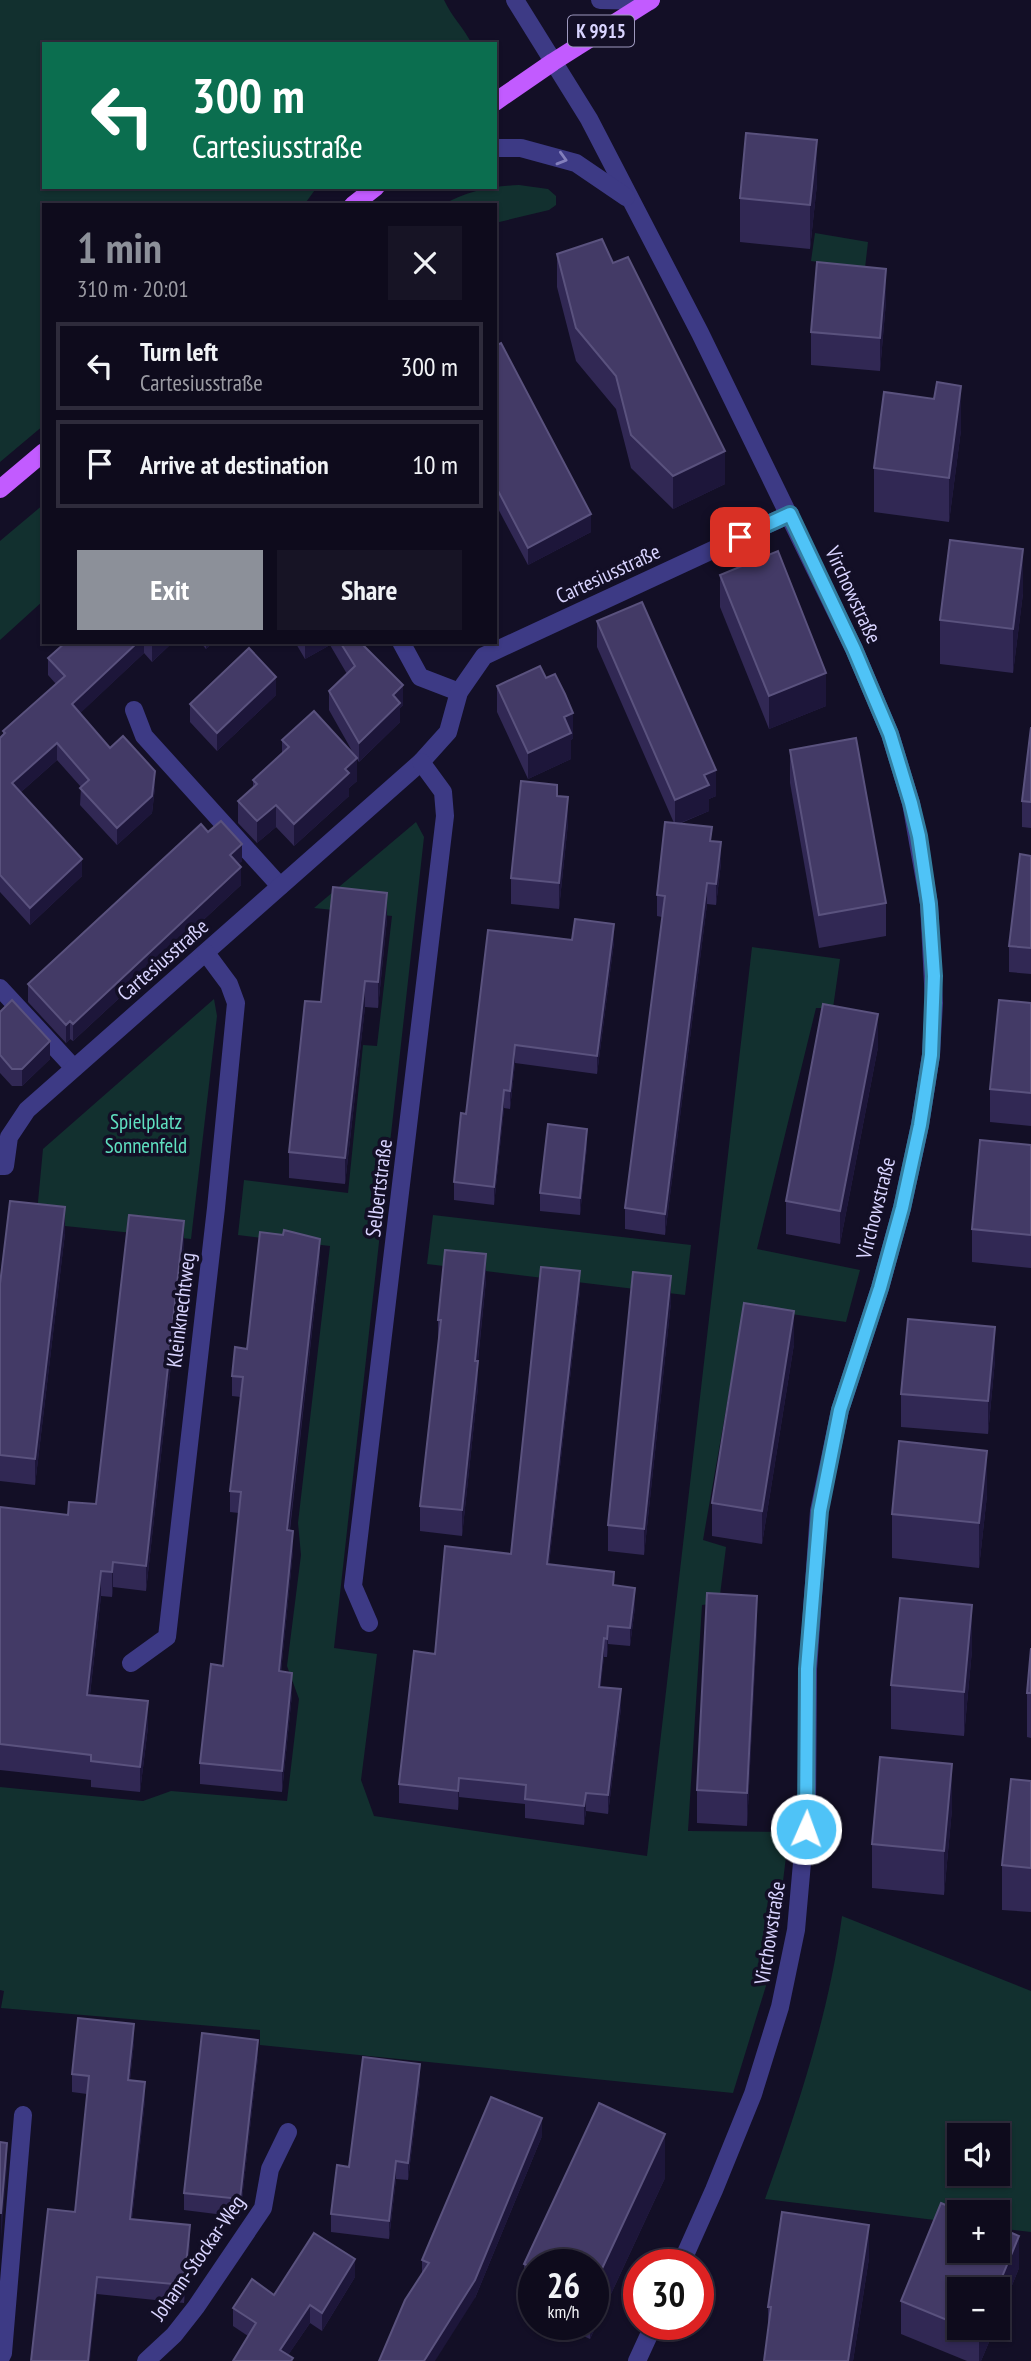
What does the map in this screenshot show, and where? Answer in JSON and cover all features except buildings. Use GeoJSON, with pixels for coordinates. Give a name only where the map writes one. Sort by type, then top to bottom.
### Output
{"type":"FeatureCollection","features":[{"type":"Feature","properties":{"kind":"main road","name":"K 9915"},"geometry":{"type":"LineString","coordinates":[[497,101],[651,0]]}},
{"type":"Feature","properties":{"kind":"main road"},"geometry":{"type":"LineString","coordinates":[[355,203],[373,189]]}},
{"type":"Feature","properties":{"kind":"main road"},"geometry":{"type":"LineString","coordinates":[[0,489],[42,454]]}},
{"type":"Feature","properties":{"kind":"street","name":"K 9915"},"geometry":{"type":"LineString","coordinates":[[515,0],[553,62]]}},
{"type":"Feature","properties":{"kind":"street"},"geometry":{"type":"LineString","coordinates":[[600,0],[651,0]]}},
{"type":"Feature","properties":{"kind":"street","name":"Virchowstraße"},"geometry":{"type":"LineString","coordinates":[[553,62],[582,106],[700,333],[790,514],[854,649],[885,722],[911,803],[929,904],[934,976],[931,1055],[920,1125],[902,1208],[873,1310],[840,1410],[820,1511],[807,1669],[805,1851],[794,1943],[780,2007],[753,2094],[688,2249]]}},
{"type":"Feature","properties":{"kind":"street","name":"Virchowstraße"},"geometry":{"type":"LineString","coordinates":[[497,148],[521,148],[576,163],[630,200]]}},
{"type":"Feature","properties":{"kind":"street","name":"Cartesiusstraße"},"geometry":{"type":"LineString","coordinates":[[0,1166],[5,1166],[9,1137],[27,1110],[421,762],[448,732],[459,692],[484,656],[790,514]]}},
{"type":"Feature","properties":{"kind":"street"},"geometry":{"type":"LineString","coordinates":[[402,644],[420,677],[459,692]]}},
{"type":"Feature","properties":{"kind":"street"},"geometry":{"type":"LineString","coordinates":[[134,710],[144,736],[281,886]]}},
{"type":"Feature","properties":{"kind":"street","name":"Selbertstraße"},"geometry":{"type":"LineString","coordinates":[[369,1623],[353,1586],[445,816],[443,792],[421,762]]}},
{"type":"Feature","properties":{"kind":"street","name":"Kleinknechtweg"},"geometry":{"type":"LineString","coordinates":[[131,1663],[167,1637],[216,1208],[236,1003],[229,984],[206,953]]}},
{"type":"Feature","properties":{"kind":"street"},"geometry":{"type":"LineString","coordinates":[[0,988],[75,1068]]}},
{"type":"Feature","properties":{"kind":"street"},"geometry":{"type":"LineString","coordinates":[[0,2359],[3,2353],[23,2115]]}},
{"type":"Feature","properties":{"kind":"street","name":"Johann-Stockar-Weg"},"geometry":{"type":"LineString","coordinates":[[146,2361],[174,2335],[263,2208],[270,2169],[288,2132]]}},
{"type":"Feature","properties":{"kind":"street"},"geometry":{"type":"LineString","coordinates":[[638,2360],[647,2340]]}},
{"type":"Feature","properties":{"kind":"green space"},"geometry":{"type":"Polygon","coordinates":[[[0,0],[444,0],[471,42],[42,42],[42,189],[316,189],[305,203],[42,203],[42,427],[0,462],[0,0]]]}},
{"type":"Feature","properties":{"kind":"green space"},"geometry":{"type":"Polygon","coordinates":[[[519,185],[548,189],[556,196],[556,205],[549,210],[497,223],[497,203],[446,203],[480,190],[519,185]]]}},
{"type":"Feature","properties":{"kind":"green space"},"geometry":{"type":"Polygon","coordinates":[[[815,233],[868,242],[865,268],[811,261],[815,233]]]}},
{"type":"Feature","properties":{"kind":"green space"},"geometry":{"type":"Polygon","coordinates":[[[42,506],[42,602],[0,640],[0,541],[42,506]]]}},
{"type":"Feature","properties":{"kind":"green space"},"geometry":{"type":"Polygon","coordinates":[[[416,822],[424,837],[334,1648],[377,1654],[361,1780],[374,1816],[647,1856],[752,947],[840,959],[833,1008],[816,1008],[757,1249],[860,1270],[846,1322],[744,1307],[703,1540],[726,1547],[719,1603],[702,1605],[688,1831],[789,1832],[773,1963],[733,2093],[260,2045],[260,2030],[1,2008],[4,1991],[0,1990],[0,1787],[143,1801],[171,1791],[287,1801],[299,1699],[287,1666],[301,1555],[298,1523],[330,1246],[238,1235],[244,1180],[348,1193],[363,1045],[377,1046],[392,916],[314,908],[416,822]]]}},
{"type":"Feature","properties":{"kind":"green space","name":"Spielplatz Sonnenfeld"},"geometry":{"type":"Polygon","coordinates":[[[214,999],[217,1016],[191,1239],[36,1223],[43,1149],[214,999]]]}},
{"type":"Feature","properties":{"kind":"green space"},"geometry":{"type":"Polygon","coordinates":[[[433,1215],[691,1245],[685,1295],[427,1264],[433,1215]]]}},
{"type":"Feature","properties":{"kind":"green space"},"geometry":{"type":"Polygon","coordinates":[[[842,1916],[1031,1991],[1031,2232],[1010,2229],[1010,2200],[947,2200],[947,2222],[765,2199],[811,2060],[829,1989],[842,1916]]]}},
{"type":"Feature","properties":{"kind":"route"},"geometry":{"type":"LineString","coordinates":[[740,537],[790,514],[854,649],[890,734],[911,803],[929,904],[934,976],[931,1055],[920,1125],[902,1208],[880,1288],[840,1410],[820,1511],[807,1669],[806,1829]]}}]}
